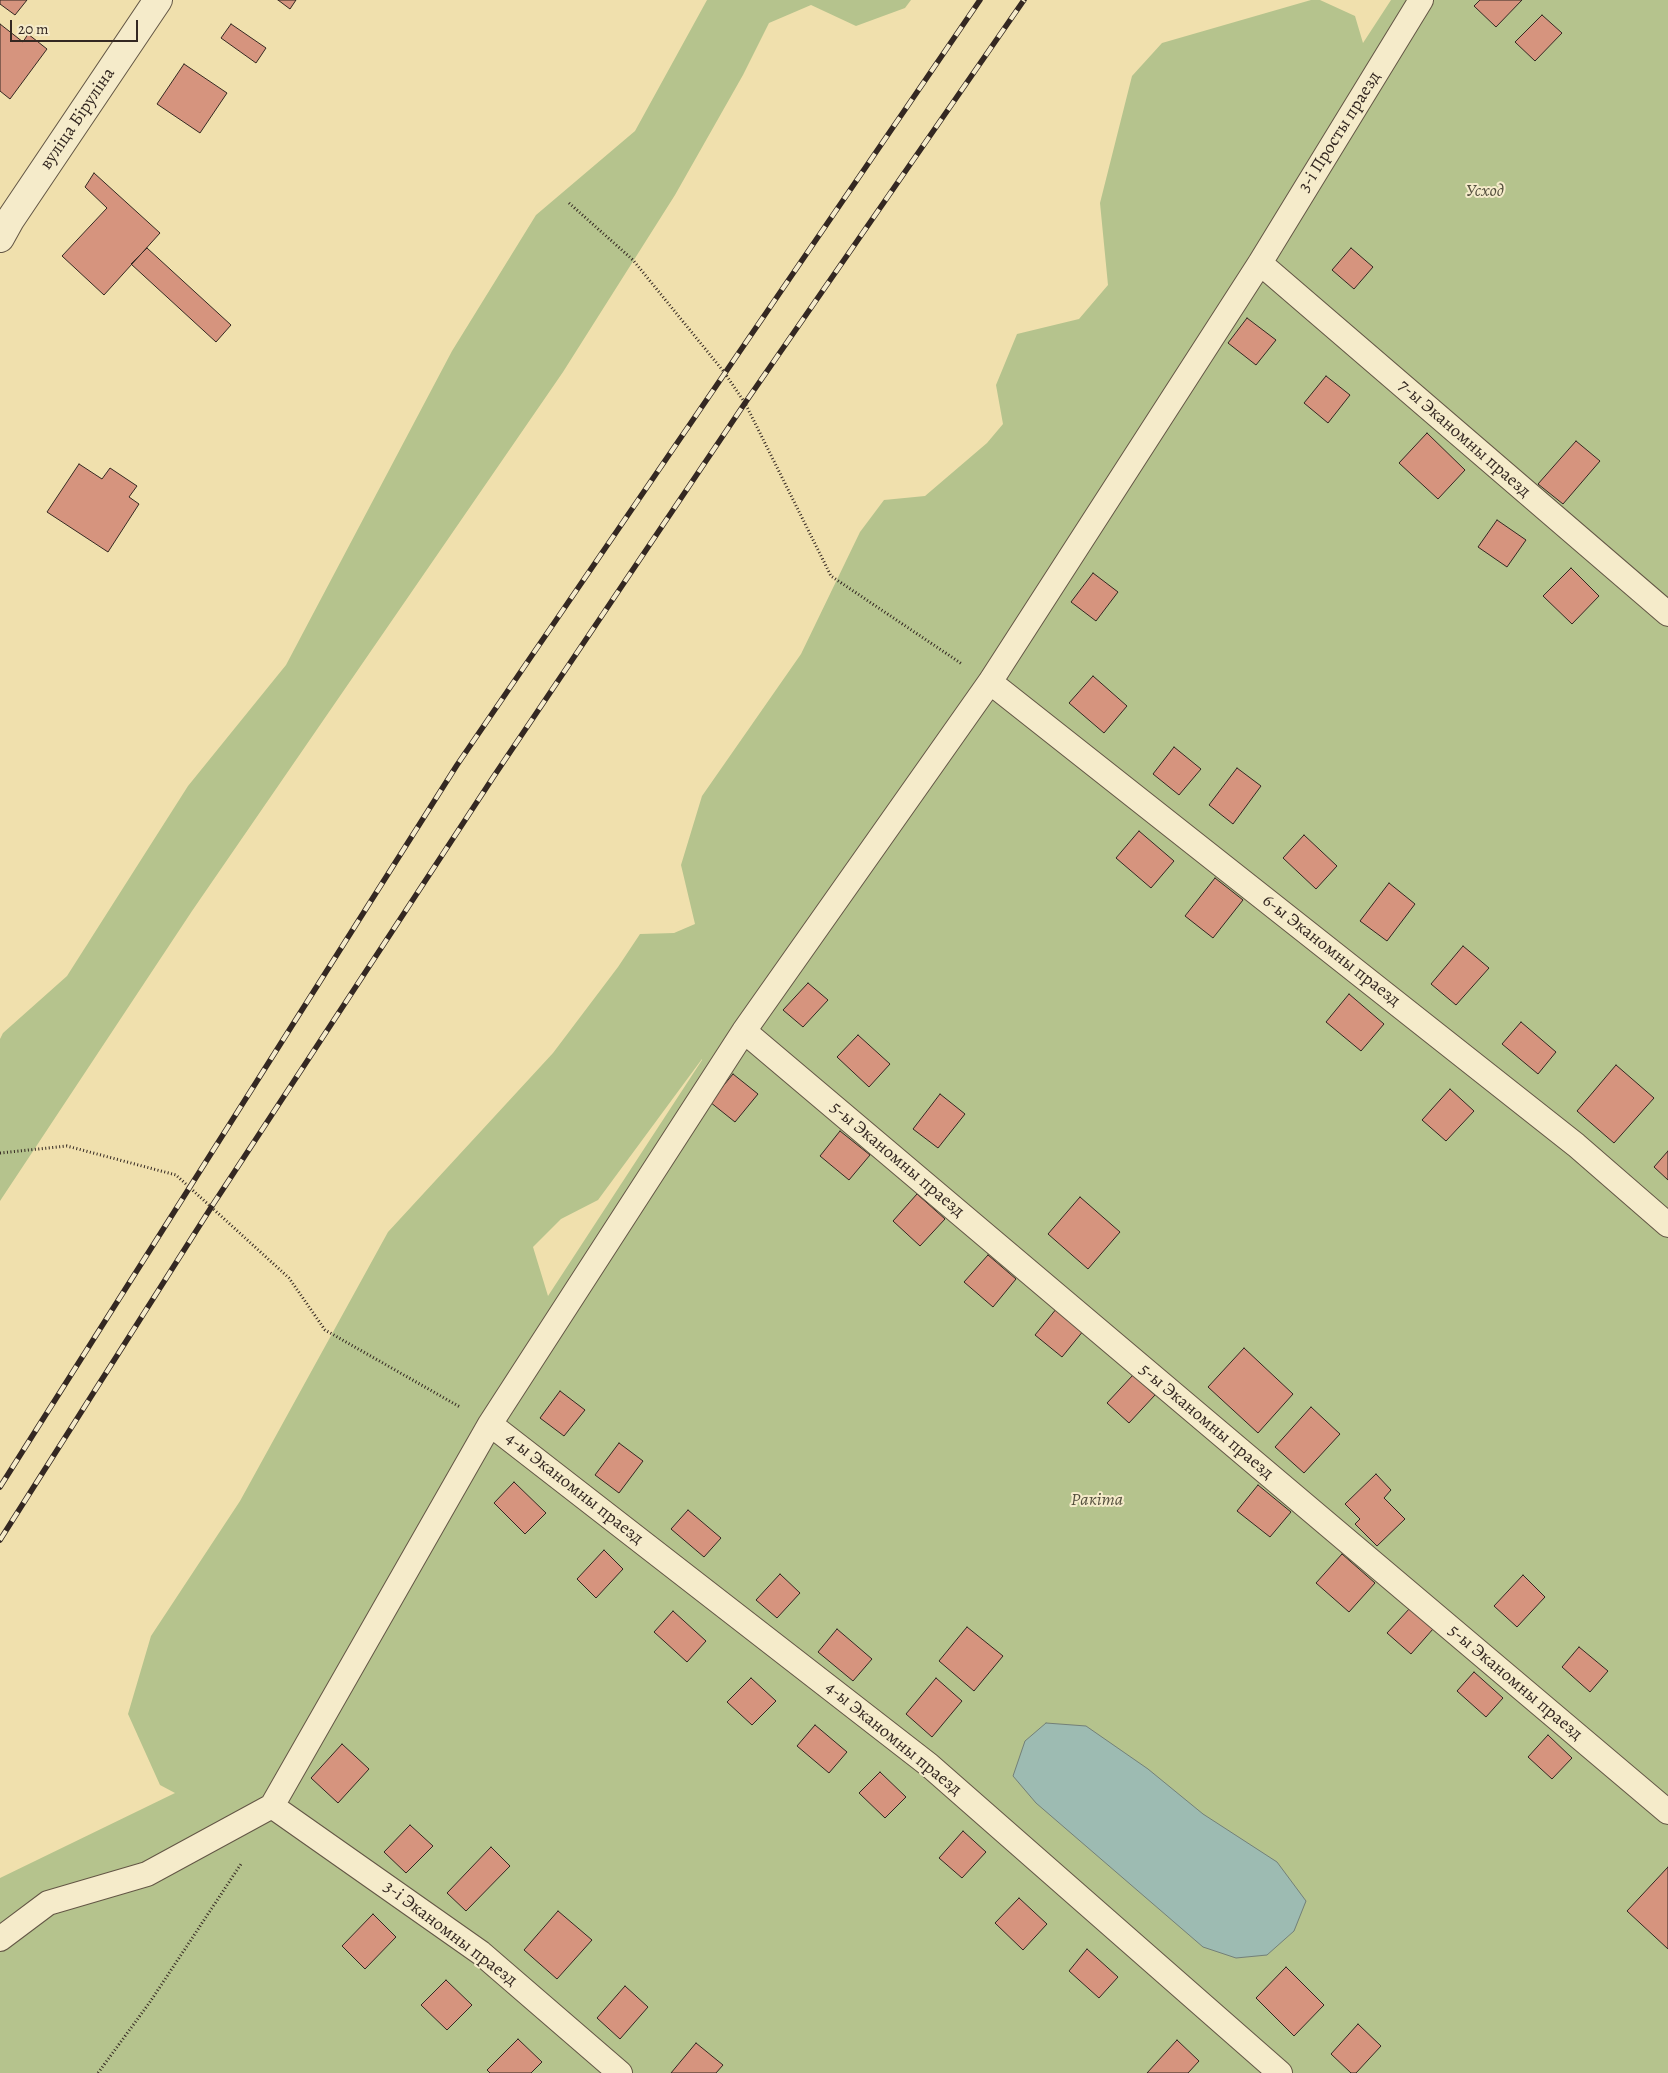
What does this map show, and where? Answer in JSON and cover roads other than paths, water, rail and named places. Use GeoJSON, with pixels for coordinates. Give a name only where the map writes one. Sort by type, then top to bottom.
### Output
{"type":"FeatureCollection","features":[{"type":"Feature","properties":{"kind":"street","name":"вуліца Біруліна"},"geometry":{"type":"LineString","coordinates":[[0,238],[10,220],[158,0]]}},
{"type":"Feature","properties":{"kind":"lane","name":"3-і Просты праезд"},"geometry":{"type":"LineString","coordinates":[[272,1806],[490,1424],[744,1031],[990,682],[1260,263],[1420,0]]}},
{"type":"Feature","properties":{"kind":"lane","name":"7-ы Эканомны праезд"},"geometry":{"type":"LineString","coordinates":[[1260,263],[1664,604]]}},
{"type":"Feature","properties":{"kind":"lane","name":"6-ы Эканомны праезд"},"geometry":{"type":"LineString","coordinates":[[990,682],[1576,1145],[1668,1225]]}},
{"type":"Feature","properties":{"kind":"lane","name":"5-ы Эканомны праезд"},"geometry":{"type":"LineString","coordinates":[[744,1031],[1668,1812]]}},
{"type":"Feature","properties":{"kind":"lane","name":"4-ы Эканомны праезд"},"geometry":{"type":"LineString","coordinates":[[490,1424],[929,1765],[1280,2073]]}},
{"type":"Feature","properties":{"kind":"lane"},"geometry":{"type":"LineString","coordinates":[[0,1939],[48,1903],[147,1874],[272,1806]]}},
{"type":"Feature","properties":{"kind":"lane","name":"3-і Эканомны праезд"},"geometry":{"type":"LineString","coordinates":[[272,1806],[481,1953],[620,2073]]}},
{"type":"Feature","properties":{"kind":"water"},"geometry":{"type":"Polygon","coordinates":[[[1046,1723],[1086,1726],[1148,1769],[1203,1814],[1277,1862],[1306,1901],[1294,1931],[1267,1955],[1236,1958],[1203,1947],[1036,1803],[1013,1776],[1025,1741],[1046,1723]]]}},
{"type":"Feature","properties":{"kind":"railway"},"geometry":{"type":"LineString","coordinates":[[0,1487],[457,765],[980,0]]}},
{"type":"Feature","properties":{"kind":"railway"},"geometry":{"type":"LineString","coordinates":[[0,1540],[212,1206],[494,776],[745,403],[1024,0]]}},
{"type":"Feature","properties":{"kind":"park label","name":"Усход"},"geometry":{"type":"Point","coordinates":[1485,192]}},
{"type":"Feature","properties":{"kind":"park label","name":"Ракіта"},"geometry":{"type":"Point","coordinates":[1097,1501]}}]}
